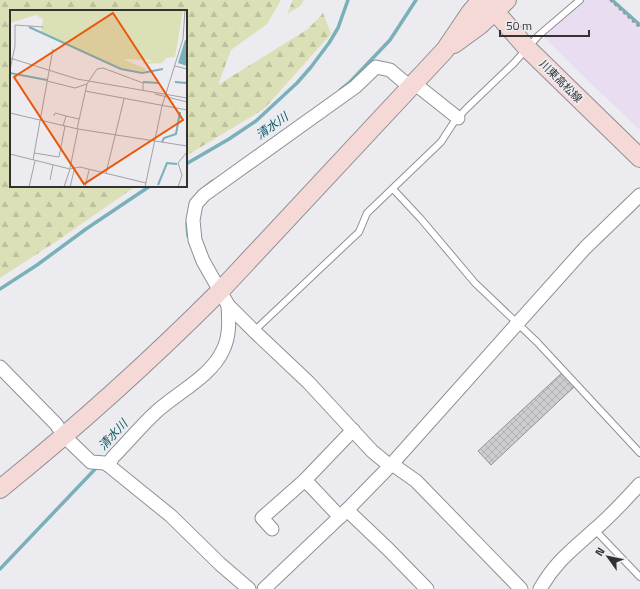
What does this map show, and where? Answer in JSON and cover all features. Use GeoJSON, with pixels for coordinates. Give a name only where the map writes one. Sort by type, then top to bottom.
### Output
{"type":"FeatureCollection","features":[{"type":"Feature","properties":{"kind":"street"},"geometry":{"type":"LineString","coordinates":[[0,489],[64,436],[152,357],[224,298],[412,85],[445,50],[470,13],[482,0]]}},
{"type":"Feature","properties":{"kind":"street"},"geometry":{"type":"LineString","coordinates":[[445,50],[480,25],[496,4]]}},
{"type":"Feature","properties":{"kind":"street","name":"川東高松線"},"geometry":{"type":"LineString","coordinates":[[496,4],[527,48],[640,158]]}},
{"type":"Feature","properties":{"kind":"street"},"geometry":{"type":"LineString","coordinates":[[458,118],[390,70],[376,67],[355,87],[204,195],[196,204],[193,220],[195,240],[203,261],[224,298],[254,331],[308,382],[372,451],[416,481],[521,589]]}},
{"type":"Feature","properties":{"kind":"street"},"geometry":{"type":"LineString","coordinates":[[264,589],[343,514],[391,465],[585,248],[640,195]]}},
{"type":"Feature","properties":{"kind":"street"},"geometry":{"type":"LineString","coordinates":[[106,464],[156,412],[206,373],[214,364],[223,351],[228,336],[224,298]]}},
{"type":"Feature","properties":{"kind":"street"},"geometry":{"type":"LineString","coordinates":[[0,367],[56,424],[64,436],[91,462],[106,464],[171,516],[220,564],[249,589]]}},
{"type":"Feature","properties":{"kind":"street"},"geometry":{"type":"LineString","coordinates":[[272,529],[262,518],[305,480],[353,430]]}},
{"type":"Feature","properties":{"kind":"street"},"geometry":{"type":"LineString","coordinates":[[305,480],[343,514],[388,549],[428,589]]}},
{"type":"Feature","properties":{"kind":"street"},"geometry":{"type":"LineString","coordinates":[[545,587],[558,562],[595,530],[640,484]]}},
{"type":"Feature","properties":{"kind":"lane"},"geometry":{"type":"LineString","coordinates":[[254,331],[358,232],[368,213],[441,142],[458,118],[514,63],[539,35],[580,0]]}},
{"type":"Feature","properties":{"kind":"lane"},"geometry":{"type":"LineString","coordinates":[[393,189],[421,219],[475,283],[537,342],[640,453]]}},
{"type":"Feature","properties":{"kind":"lane"},"geometry":{"type":"LineString","coordinates":[[595,530],[640,577]]}},
{"type":"Feature","properties":{"kind":"path"},"geometry":{"type":"LineString","coordinates":[[610,0],[640,28]]}},
{"type":"Feature","properties":{"kind":"shaded area"},"geometry":{"type":"Polygon","coordinates":[[[584,0],[609,0],[640,29],[640,130],[542,35],[584,0]]]}},
{"type":"Feature","properties":{"kind":"green space"},"geometry":{"type":"Polygon","coordinates":[[[0,0],[281,0],[267,24],[231,50],[218,85],[308,29],[323,13],[331,34],[264,109],[187,155],[187,10],[10,10],[10,187],[135,187],[57,241],[0,278],[0,0]]]}},
{"type":"Feature","properties":{"kind":"green space"},"geometry":{"type":"Polygon","coordinates":[[[293,0],[304,0],[300,6],[287,14],[293,0]]]}},
{"type":"Feature","properties":{"kind":"building"},"geometry":{"type":"Polygon","coordinates":[[[564,371],[576,385],[491,465],[478,451],[564,371]]]}},
{"type":"Feature","properties":{"kind":"waterway"},"geometry":{"type":"LineString","coordinates":[[187,163],[256,121],[297,83],[329,43],[338,28],[348,0]]}},
{"type":"Feature","properties":{"kind":"waterway","name":"清水川"},"geometry":{"type":"LineString","coordinates":[[340,90],[350,82],[390,40],[416,0]]}},
{"type":"Feature","properties":{"kind":"waterway"},"geometry":{"type":"LineString","coordinates":[[612,0],[640,25]]}},
{"type":"Feature","properties":{"kind":"waterway","name":"清水川"},"geometry":{"type":"LineString","coordinates":[[199,192],[213,181]]}},
{"type":"Feature","properties":{"kind":"waterway"},"geometry":{"type":"LineString","coordinates":[[0,289],[149,187]]}},
{"type":"Feature","properties":{"kind":"waterway","name":"清水川"},"geometry":{"type":"LineString","coordinates":[[187,223],[188,236]]}},
{"type":"Feature","properties":{"kind":"waterway","name":"清水川"},"geometry":{"type":"LineString","coordinates":[[0,569],[99,465]]}}]}
